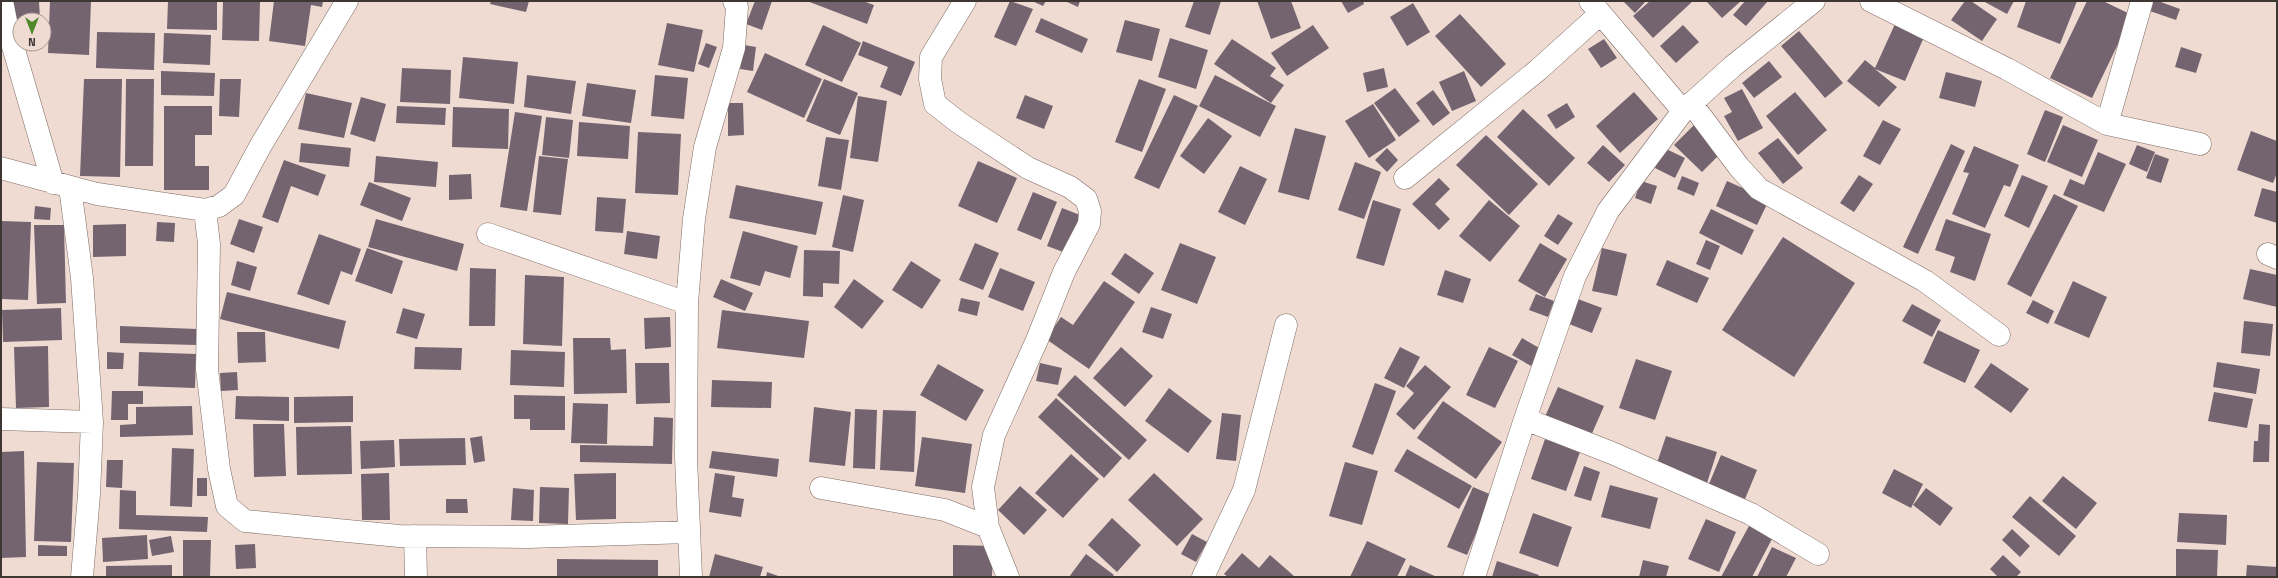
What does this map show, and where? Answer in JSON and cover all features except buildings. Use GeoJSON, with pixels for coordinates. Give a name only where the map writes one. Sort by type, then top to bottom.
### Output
{"type":"FeatureCollection","features":[{"type":"Feature","properties":{"kind":"street"},"geometry":{"type":"LineString","coordinates":[[2,1],[7,26],[61,185],[82,278],[92,422],[89,495],[82,577]]}},
{"type":"Feature","properties":{"kind":"street"},"geometry":{"type":"LineString","coordinates":[[1,168],[97,194],[205,210],[219,206],[234,195],[261,145],[347,1]]}},
{"type":"Feature","properties":{"kind":"street"},"geometry":{"type":"LineString","coordinates":[[691,577],[686,457],[687,303],[694,219],[705,147],[734,48],[737,7],[734,1]]}},
{"type":"Feature","properties":{"kind":"street"},"geometry":{"type":"LineString","coordinates":[[965,1],[931,57],[930,79],[935,104],[958,122],[1028,168],[1070,187],[1086,199],[1090,211],[1089,224],[1064,272],[1037,340],[994,435],[983,487],[988,527],[1008,577]]}},
{"type":"Feature","properties":{"kind":"street"},"geometry":{"type":"LineString","coordinates":[[1474,577],[1525,419],[1575,276],[1608,211],[1687,107],[1733,66],[1814,1]]}},
{"type":"Feature","properties":{"kind":"street"},"geometry":{"type":"LineString","coordinates":[[1871,1],[2007,69],[2107,124],[2200,144]]}},
{"type":"Feature","properties":{"kind":"street"},"geometry":{"type":"LineString","coordinates":[[2107,124],[2142,1]]}},
{"type":"Feature","properties":{"kind":"street"},"geometry":{"type":"LineString","coordinates":[[1405,178],[1538,70],[1595,7],[1687,107],[1759,189],[1925,281],[1999,335]]}},
{"type":"Feature","properties":{"kind":"street"},"geometry":{"type":"LineString","coordinates":[[205,210],[209,244],[207,369],[219,469],[227,506],[245,521],[415,536],[528,537],[689,532]]}},
{"type":"Feature","properties":{"kind":"street"},"geometry":{"type":"LineString","coordinates":[[488,234],[687,303]]}},
{"type":"Feature","properties":{"kind":"street"},"geometry":{"type":"LineString","coordinates":[[1203,577],[1244,490],[1286,326]]}},
{"type":"Feature","properties":{"kind":"street"},"geometry":{"type":"LineString","coordinates":[[1,419],[92,422]]}},
{"type":"Feature","properties":{"kind":"street"},"geometry":{"type":"LineString","coordinates":[[1525,419],[1612,453],[1751,514],[1818,554]]}},
{"type":"Feature","properties":{"kind":"street"},"geometry":{"type":"LineString","coordinates":[[821,488],[945,510],[988,527]]}},
{"type":"Feature","properties":{"kind":"street"},"geometry":{"type":"LineString","coordinates":[[415,536],[416,577]]}}]}
